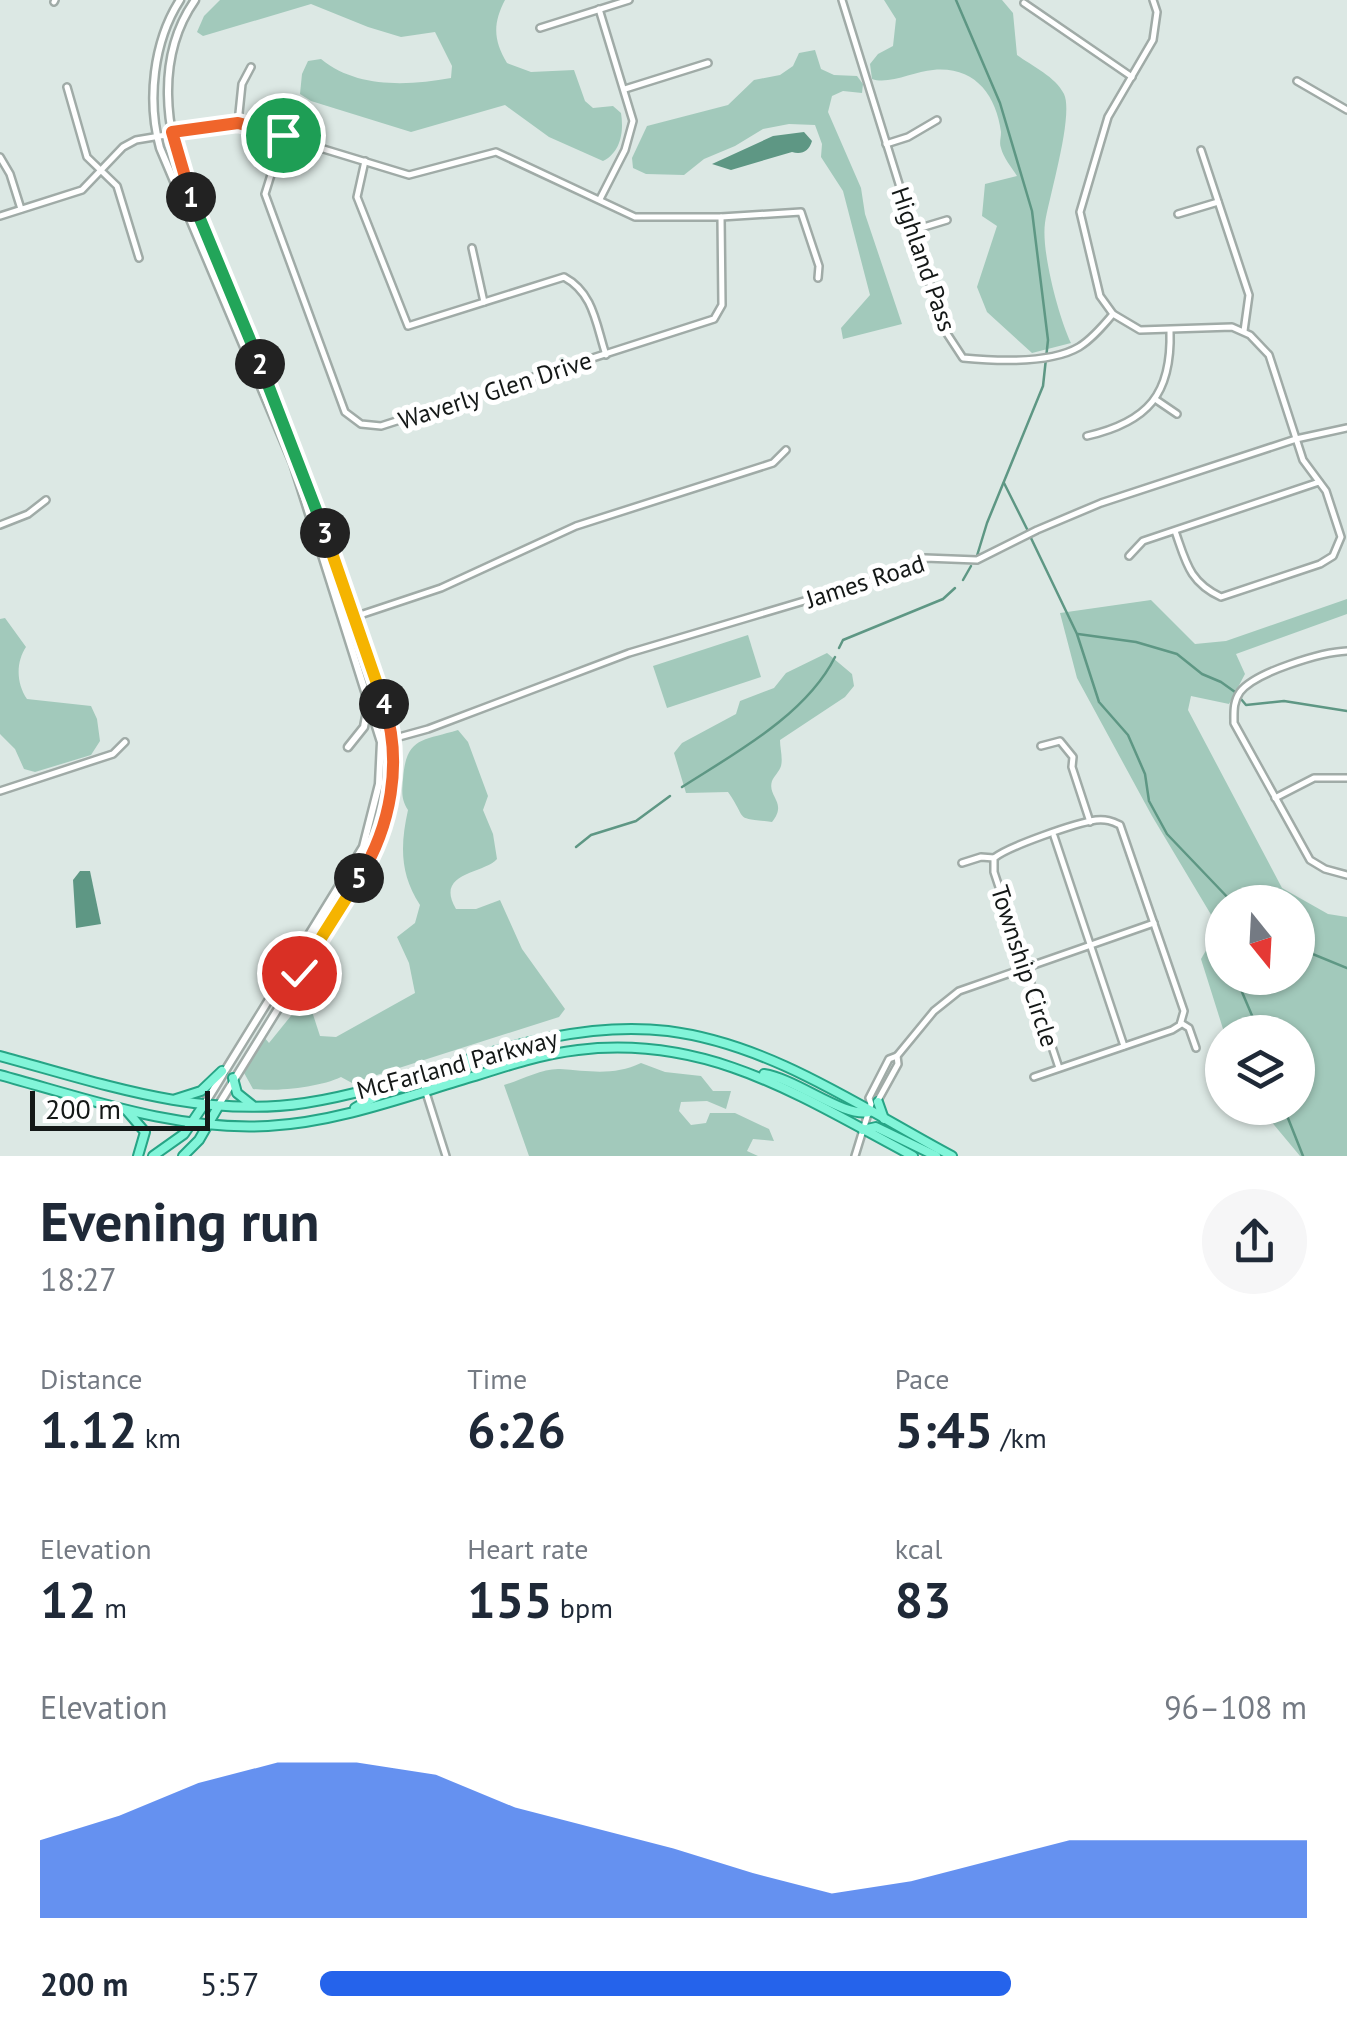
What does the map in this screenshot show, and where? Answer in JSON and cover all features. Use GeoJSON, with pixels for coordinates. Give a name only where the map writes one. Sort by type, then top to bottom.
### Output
{"type":"FeatureCollection","features":[{"type":"Feature","properties":{"kind":"main road"},"geometry":{"type":"LineString","coordinates":[[597,1020],[612,1029]]}},
{"type":"Feature","properties":{"kind":"main road","name":"McFarland Parkway"},"geometry":{"type":"LineString","coordinates":[[0,1075],[193,1123],[283,1124],[347,1113],[473,1064],[500,1049],[555,1035],[612,1029],[672,1032],[719,1041],[775,1061],[873,1106]]}},
{"type":"Feature","properties":{"kind":"main road","name":"McFarland Parkway"},"geometry":{"type":"LineString","coordinates":[[0,1056],[171,1100],[256,1108],[325,1100],[600,1048],[683,1053],[755,1073],[913,1156]]}},
{"type":"Feature","properties":{"kind":"main road"},"geometry":{"type":"LineString","coordinates":[[171,1100],[201,1091],[222,1071]]}},
{"type":"Feature","properties":{"kind":"main road"},"geometry":{"type":"LineString","coordinates":[[755,1073],[789,1080],[856,1114],[873,1106],[884,1120],[952,1156]]}},
{"type":"Feature","properties":{"kind":"main road"},"geometry":{"type":"LineString","coordinates":[[232,1078],[242,1099],[256,1108]]}},
{"type":"Feature","properties":{"kind":"main road"},"geometry":{"type":"LineString","coordinates":[[153,1156],[176,1141],[203,1106]]}},
{"type":"Feature","properties":{"kind":"main road"},"geometry":{"type":"LineString","coordinates":[[183,1156],[209,1125],[218,1107]]}},
{"type":"Feature","properties":{"kind":"main road"},"geometry":{"type":"LineString","coordinates":[[124,1108],[144,1132],[138,1156]]}},
{"type":"Feature","properties":{"kind":"main road"},"geometry":{"type":"LineString","coordinates":[[864,1130],[876,1127],[936,1156]]}},
{"type":"Feature","properties":{"kind":"street"},"geometry":{"type":"LineString","coordinates":[[180,0],[167,24],[156,66],[156,135],[170,178],[293,463],[381,742],[380,784],[363,847],[203,1106]]}},
{"type":"Feature","properties":{"kind":"street"},"geometry":{"type":"LineString","coordinates":[[195,0],[178,32],[168,76],[172,132],[182,174],[296,451],[392,739],[392,790],[374,853],[232,1078],[218,1107]]}},
{"type":"Feature","properties":{"kind":"street"},"geometry":{"type":"LineString","coordinates":[[540,28],[628,0]]}},
{"type":"Feature","properties":{"kind":"street","name":"Highland Pass"},"geometry":{"type":"LineString","coordinates":[[842,0],[944,329],[962,358],[995,361],[1058,354],[1077,348],[1113,314]]}},
{"type":"Feature","properties":{"kind":"street"},"geometry":{"type":"LineString","coordinates":[[1153,0],[1157,12],[1153,40],[1108,117],[1080,212],[1100,296],[1113,314],[1140,330],[1232,328],[1244,331],[1269,355],[1296,440],[1304,460],[1326,491],[1341,537],[1333,556],[1320,564],[1221,597],[1201,588],[1187,566],[1175,530]]}},
{"type":"Feature","properties":{"kind":"street"},"geometry":{"type":"LineString","coordinates":[[1024,3],[1132,77]]}},
{"type":"Feature","properties":{"kind":"street"},"geometry":{"type":"LineString","coordinates":[[598,9],[633,121],[625,150],[600,200]]}},
{"type":"Feature","properties":{"kind":"street"},"geometry":{"type":"LineString","coordinates":[[625,90],[708,63]]}},
{"type":"Feature","properties":{"kind":"street"},"geometry":{"type":"LineString","coordinates":[[238,123],[242,84],[251,67]]}},
{"type":"Feature","properties":{"kind":"street"},"geometry":{"type":"LineString","coordinates":[[1297,81],[1347,110]]}},
{"type":"Feature","properties":{"kind":"street"},"geometry":{"type":"LineString","coordinates":[[66,86],[88,157],[117,186],[139,258]]}},
{"type":"Feature","properties":{"kind":"street"},"geometry":{"type":"LineString","coordinates":[[886,144],[908,137],[937,120]]}},
{"type":"Feature","properties":{"kind":"street"},"geometry":{"type":"LineString","coordinates":[[0,216],[82,190],[129,142],[238,123],[409,175],[496,152],[636,217],[801,212],[819,266],[818,278]]}},
{"type":"Feature","properties":{"kind":"street","name":"Waverly Glen Drive"},"geometry":{"type":"LineString","coordinates":[[283,135],[265,194],[345,412],[361,424],[380,426],[714,318],[722,305],[721,217]]}},
{"type":"Feature","properties":{"kind":"street"},"geometry":{"type":"LineString","coordinates":[[1201,150],[1249,295],[1244,331]]}},
{"type":"Feature","properties":{"kind":"street"},"geometry":{"type":"LineString","coordinates":[[0,157],[21,209]]}},
{"type":"Feature","properties":{"kind":"street"},"geometry":{"type":"LineString","coordinates":[[364,161],[357,197],[408,326],[564,277],[580,285],[588,299],[606,355]]}},
{"type":"Feature","properties":{"kind":"street"},"geometry":{"type":"LineString","coordinates":[[1178,214],[1218,202]]}},
{"type":"Feature","properties":{"kind":"street"},"geometry":{"type":"LineString","coordinates":[[914,230],[947,220]]}},
{"type":"Feature","properties":{"kind":"street"},"geometry":{"type":"LineString","coordinates":[[472,248],[484,302]]}},
{"type":"Feature","properties":{"kind":"street"},"geometry":{"type":"LineString","coordinates":[[1087,436],[1117,429],[1148,408],[1164,385],[1171,360],[1170,330]]}},
{"type":"Feature","properties":{"kind":"street"},"geometry":{"type":"LineString","coordinates":[[1154,399],[1176,414]]}},
{"type":"Feature","properties":{"kind":"street","name":"James Road"},"geometry":{"type":"LineString","coordinates":[[381,742],[428,730],[629,653],[868,582],[925,558],[977,560],[1101,503],[1296,440],[1347,428]]}},
{"type":"Feature","properties":{"kind":"street"},"geometry":{"type":"LineString","coordinates":[[354,617],[441,588],[576,526],[772,464],[786,450]]}},
{"type":"Feature","properties":{"kind":"street"},"geometry":{"type":"LineString","coordinates":[[1129,556],[1143,542],[1319,482]]}},
{"type":"Feature","properties":{"kind":"street"},"geometry":{"type":"LineString","coordinates":[[0,524],[28,514],[46,500]]}},
{"type":"Feature","properties":{"kind":"street"},"geometry":{"type":"LineString","coordinates":[[1347,650],[1331,651],[1254,679],[1241,690],[1234,704],[1234,724],[1310,860],[1325,869],[1347,874]]}},
{"type":"Feature","properties":{"kind":"street"},"geometry":{"type":"LineString","coordinates":[[348,747],[364,727],[369,699]]}},
{"type":"Feature","properties":{"kind":"street"},"geometry":{"type":"LineString","coordinates":[[1041,746],[1060,741],[1074,756],[1072,767],[1090,822],[1110,820],[1120,825],[1184,1011],[1180,1023],[1189,1028],[1196,1048]]}},
{"type":"Feature","properties":{"kind":"street"},"geometry":{"type":"LineString","coordinates":[[0,791],[113,754],[125,742]]}},
{"type":"Feature","properties":{"kind":"street"},"geometry":{"type":"LineString","coordinates":[[1274,798],[1314,778],[1347,778]]}},
{"type":"Feature","properties":{"kind":"street","name":"Township Circle"},"geometry":{"type":"LineString","coordinates":[[1059,1068],[994,872],[994,858],[1090,822]]}},
{"type":"Feature","properties":{"kind":"street"},"geometry":{"type":"LineString","coordinates":[[1054,834],[1124,1046]]}},
{"type":"Feature","properties":{"kind":"street"},"geometry":{"type":"LineString","coordinates":[[962,863],[994,858]]}},
{"type":"Feature","properties":{"kind":"street"},"geometry":{"type":"LineString","coordinates":[[855,1156],[873,1106],[898,1064],[897,1056],[934,1011],[960,991],[1154,923]]}},
{"type":"Feature","properties":{"kind":"street","name":"Township Circle"},"geometry":{"type":"LineString","coordinates":[[1034,1077],[1172,1030],[1180,1023]]}},
{"type":"Feature","properties":{"kind":"street"},"geometry":{"type":"LineString","coordinates":[[422,1082],[446,1156]]}},
{"type":"Feature","properties":{"kind":"shaded area"},"geometry":{"type":"Polygon","coordinates":[[[220,0],[505,0],[496,32],[507,63],[531,72],[574,70],[585,101],[593,108],[613,106],[621,113],[620,140],[603,161],[549,137],[505,105],[411,132],[311,101],[300,94],[308,61],[321,59],[366,80],[400,83],[451,78],[452,66],[435,32],[401,37],[311,4],[203,36],[197,32],[204,16],[220,0]]]}},
{"type":"Feature","properties":{"kind":"shaded area"},"geometry":{"type":"Polygon","coordinates":[[[884,0],[1002,0],[1013,13],[1017,55],[1050,77],[1064,94],[1066,119],[1044,235],[1052,284],[1071,343],[1032,353],[987,312],[977,287],[997,226],[982,216],[985,184],[1017,176],[1002,151],[998,118],[980,85],[960,73],[933,70],[886,80],[872,79],[870,64],[893,46],[896,19],[884,0]]]}},
{"type":"Feature","properties":{"kind":"shaded area"},"geometry":{"type":"Polygon","coordinates":[[[815,50],[821,69],[834,75],[857,76],[863,84],[862,93],[843,91],[832,96],[828,112],[861,188],[865,214],[902,324],[843,339],[841,328],[870,295],[843,191],[821,157],[822,144],[815,125],[763,129],[704,159],[684,175],[646,174],[633,168],[632,158],[647,126],[728,105],[754,80],[780,75],[793,66],[799,53],[815,50]]]}},
{"type":"Feature","properties":{"kind":"shaded area"},"geometry":{"type":"Polygon","coordinates":[[[804,132],[812,141],[802,152],[731,170],[712,164],[773,136],[804,132]]]}},
{"type":"Feature","properties":{"kind":"shaded area"},"geometry":{"type":"Polygon","coordinates":[[[1347,599],[1347,614],[1236,654],[1245,674],[1229,704],[1191,696],[1188,710],[1280,885],[1205,885],[1205,905],[1077,678],[1060,613],[1151,600],[1195,644],[1226,641],[1347,599]]]}},
{"type":"Feature","properties":{"kind":"shaded area"},"geometry":{"type":"Polygon","coordinates":[[[5,618],[26,647],[19,673],[27,699],[91,706],[100,741],[91,755],[35,772],[24,769],[15,749],[0,734],[0,619],[5,618]]]}},
{"type":"Feature","properties":{"kind":"shaded area"},"geometry":{"type":"Polygon","coordinates":[[[748,635],[761,677],[667,708],[653,666],[748,635]]]}},
{"type":"Feature","properties":{"kind":"shaded area"},"geometry":{"type":"Polygon","coordinates":[[[827,653],[852,674],[854,686],[845,697],[780,740],[781,766],[771,787],[778,809],[772,822],[743,816],[728,792],[686,793],[674,753],[682,743],[736,714],[740,701],[774,688],[786,673],[827,653]]]}},
{"type":"Feature","properties":{"kind":"shaded area"},"geometry":{"type":"Polygon","coordinates":[[[458,730],[468,742],[488,796],[483,810],[493,834],[497,859],[456,881],[451,897],[456,909],[476,909],[500,900],[522,949],[565,1009],[559,1017],[352,1083],[341,1077],[298,1088],[253,1089],[243,1071],[264,1037],[269,1043],[307,996],[320,1036],[336,1037],[415,993],[409,963],[397,937],[415,923],[420,905],[404,859],[408,810],[403,795],[405,765],[418,743],[458,730]]]}},
{"type":"Feature","properties":{"kind":"shaded area"},"geometry":{"type":"Polygon","coordinates":[[[80,871],[90,871],[101,924],[76,928],[73,880],[80,871]]]}},
{"type":"Feature","properties":{"kind":"shaded area"},"geometry":{"type":"Polygon","coordinates":[[[1315,907],[1347,917],[1347,1156],[1300,1156],[1274,1125],[1315,1125],[1315,1015],[1219,1015],[1212,995],[1315,995],[1315,907]]]}},
{"type":"Feature","properties":{"kind":"shaded area"},"geometry":{"type":"Polygon","coordinates":[[[641,1063],[665,1072],[701,1076],[713,1091],[731,1091],[726,1109],[707,1101],[681,1102],[679,1111],[691,1125],[706,1123],[710,1113],[735,1113],[769,1129],[774,1141],[753,1139],[747,1151],[758,1156],[529,1156],[504,1085],[553,1069],[611,1071],[641,1063]]]}},
{"type":"Feature","properties":{"kind":"waterway"},"geometry":{"type":"LineString","coordinates":[[956,0],[1000,103],[1032,211],[1048,340],[1043,386],[976,559]]}},
{"type":"Feature","properties":{"kind":"waterway"},"geometry":{"type":"LineString","coordinates":[[1004,483],[1027,529]]}},
{"type":"Feature","properties":{"kind":"waterway"},"geometry":{"type":"LineString","coordinates":[[1030,536],[1077,634],[1099,702],[1128,735],[1145,774],[1149,801],[1167,834],[1216,885]]}},
{"type":"Feature","properties":{"kind":"waterway"},"geometry":{"type":"LineString","coordinates":[[963,580],[971,566]]}},
{"type":"Feature","properties":{"kind":"waterway"},"geometry":{"type":"LineString","coordinates":[[839,648],[843,640],[943,599],[955,588]]}},
{"type":"Feature","properties":{"kind":"waterway"},"geometry":{"type":"LineString","coordinates":[[1078,634],[1136,642],[1177,654],[1202,674],[1235,692]]}},
{"type":"Feature","properties":{"kind":"waterway"},"geometry":{"type":"LineString","coordinates":[[682,787],[788,715],[822,678],[835,657]]}},
{"type":"Feature","properties":{"kind":"waterway"},"geometry":{"type":"LineString","coordinates":[[1241,699],[1246,705],[1284,701],[1347,711]]}},
{"type":"Feature","properties":{"kind":"waterway"},"geometry":{"type":"LineString","coordinates":[[576,847],[591,835],[636,821],[670,796]]}},
{"type":"Feature","properties":{"kind":"waterway"},"geometry":{"type":"LineString","coordinates":[[1315,955],[1347,968]]}},
{"type":"Feature","properties":{"kind":"waterway"},"geometry":{"type":"LineString","coordinates":[[1243,995],[1252,1015]]}},
{"type":"Feature","properties":{"kind":"waterway"},"geometry":{"type":"LineString","coordinates":[[1291,1125],[1303,1156]]}},
{"type":"Feature","properties":{"kind":"route"},"geometry":{"type":"LineString","coordinates":[[283,135],[238,123],[172,132],[182,174],[306,477],[392,739],[392,790],[374,853],[299,973]]}}]}
